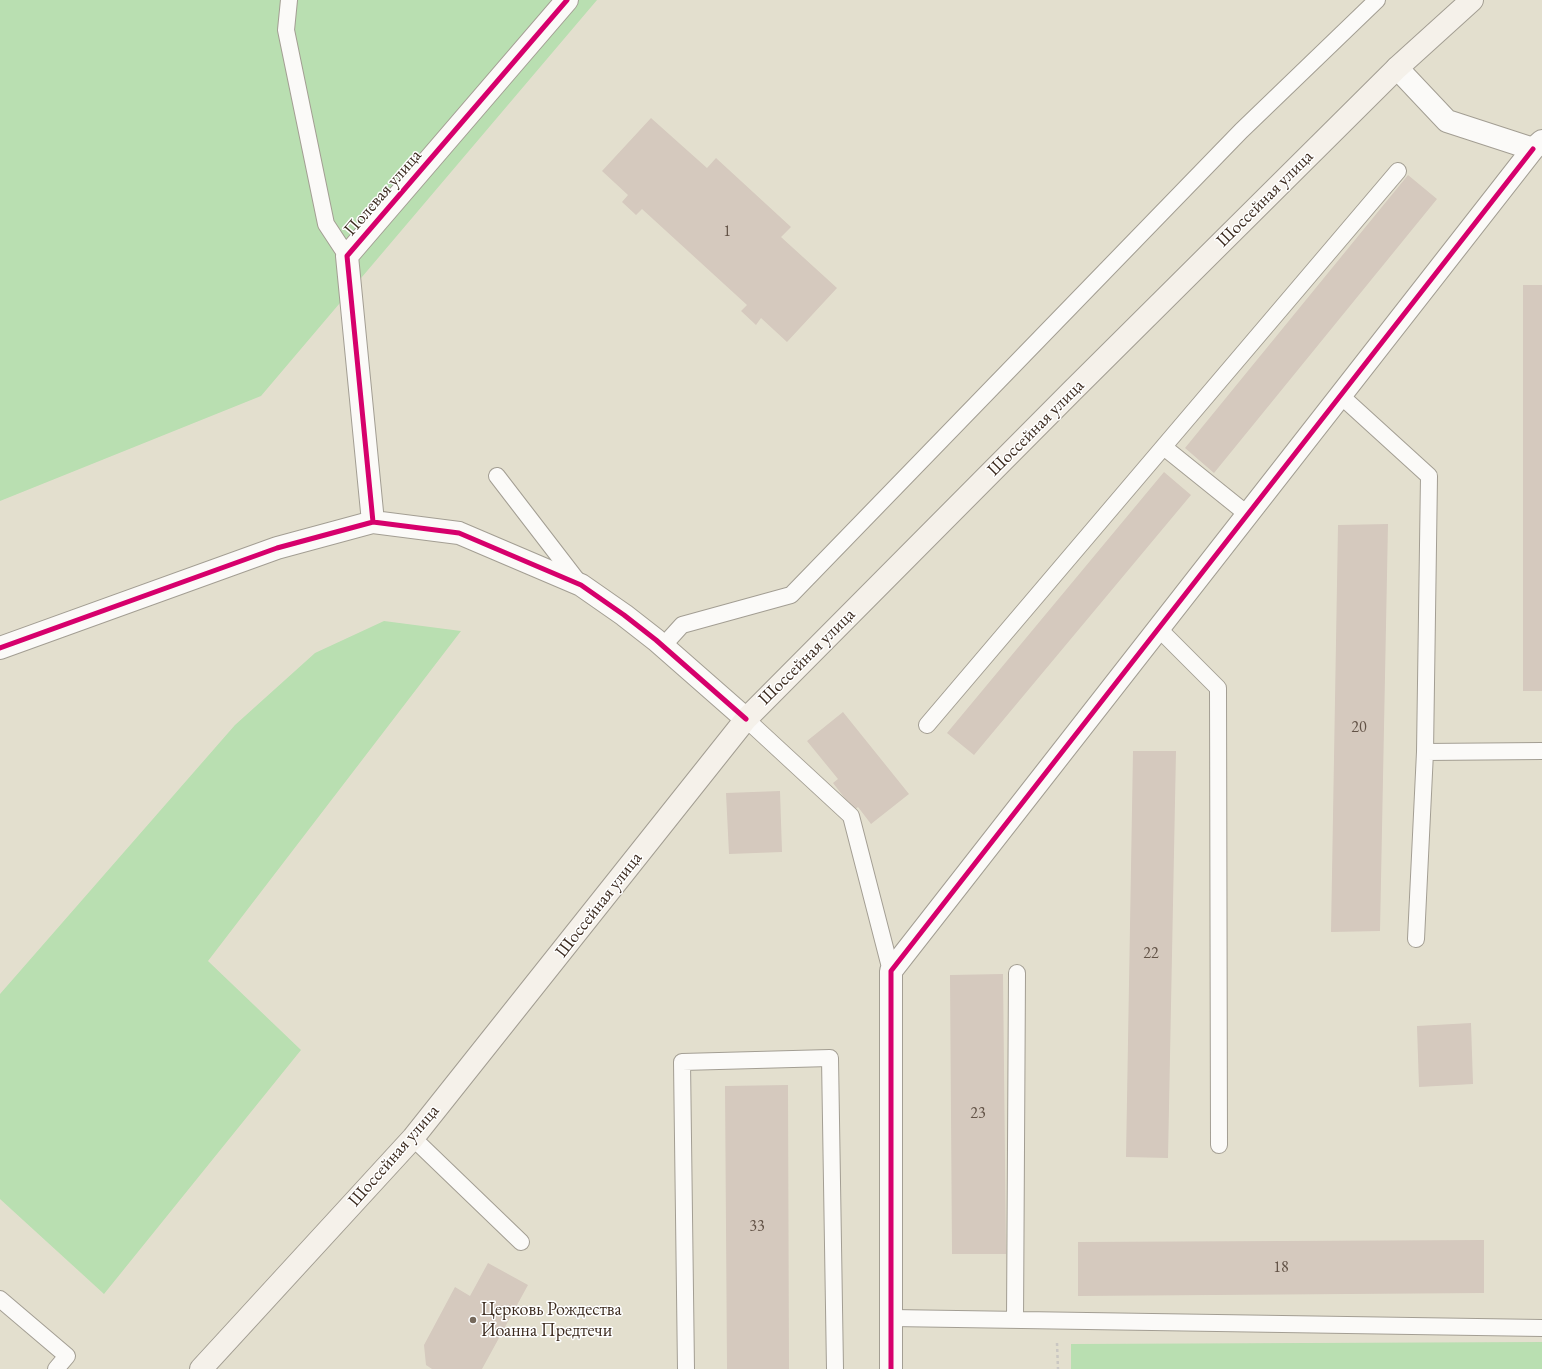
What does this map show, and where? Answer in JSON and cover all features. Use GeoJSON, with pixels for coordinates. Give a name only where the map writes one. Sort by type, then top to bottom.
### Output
{"type":"FeatureCollection","features":[{"type":"Feature","properties":{"kind":"main road","name":"Шоссейная улица"},"geometry":{"type":"LineString","coordinates":[[201,1369],[414,1138],[746,719],[1061,402],[1397,68],[1472,0]]}},
{"type":"Feature","properties":{"kind":"street","name":"Полевая улица"},"geometry":{"type":"LineString","coordinates":[[374,522],[347,256],[567,0]]}},
{"type":"Feature","properties":{"kind":"street"},"geometry":{"type":"LineString","coordinates":[[891,1369],[891,971],[1340,396],[1539,149],[1447,121],[1397,68]]}},
{"type":"Feature","properties":{"kind":"street"},"geometry":{"type":"LineString","coordinates":[[0,648],[277,548],[374,522],[459,533],[581,585],[624,615],[663,646],[746,719]]}},
{"type":"Feature","properties":{"kind":"lane"},"geometry":{"type":"LineString","coordinates":[[289,0],[286,30],[326,224],[347,256]]}},
{"type":"Feature","properties":{"kind":"lane"},"geometry":{"type":"LineString","coordinates":[[663,646],[682,625],[791,595],[1241,131],[1377,0]]}},
{"type":"Feature","properties":{"kind":"lane"},"geometry":{"type":"LineString","coordinates":[[927,725],[1165,448],[1398,171]]}},
{"type":"Feature","properties":{"kind":"lane"},"geometry":{"type":"LineString","coordinates":[[1340,396],[1429,476],[1425,752],[1416,939]]}},
{"type":"Feature","properties":{"kind":"lane"},"geometry":{"type":"LineString","coordinates":[[1165,448],[1247,514]]}},
{"type":"Feature","properties":{"kind":"lane"},"geometry":{"type":"LineString","coordinates":[[497,476],[581,585]]}},
{"type":"Feature","properties":{"kind":"lane"},"geometry":{"type":"LineString","coordinates":[[1158,628],[1218,688],[1218,1145]]}},
{"type":"Feature","properties":{"kind":"lane"},"geometry":{"type":"LineString","coordinates":[[746,719],[851,816],[891,971]]}},
{"type":"Feature","properties":{"kind":"lane"},"geometry":{"type":"LineString","coordinates":[[1425,752],[1542,751]]}},
{"type":"Feature","properties":{"kind":"lane"},"geometry":{"type":"LineString","coordinates":[[1015,1320],[1017,974]]}},
{"type":"Feature","properties":{"kind":"lane"},"geometry":{"type":"LineString","coordinates":[[686,1369],[682,1062],[830,1058],[835,1369]]}},
{"type":"Feature","properties":{"kind":"lane"},"geometry":{"type":"LineString","coordinates":[[414,1138],[521,1242]]}},
{"type":"Feature","properties":{"kind":"lane"},"geometry":{"type":"LineString","coordinates":[[0,1299],[67,1356],[56,1369]]}},
{"type":"Feature","properties":{"kind":"lane"},"geometry":{"type":"LineString","coordinates":[[892,1318],[1542,1328]]}},
{"type":"Feature","properties":{"kind":"green space"},"geometry":{"type":"Polygon","coordinates":[[[0,0],[597,0],[261,396],[0,501],[0,0]]]}},
{"type":"Feature","properties":{"kind":"green space"},"geometry":{"type":"Polygon","coordinates":[[[384,621],[461,631],[208,961],[301,1050],[104,1294],[0,1199],[0,994],[235,725],[315,653],[384,621]]]}},
{"type":"Feature","properties":{"kind":"green space"},"geometry":{"type":"Polygon","coordinates":[[[1542,1342],[1542,1369],[1071,1369],[1071,1344],[1542,1342]]]}},
{"type":"Feature","properties":{"kind":"building"},"geometry":{"type":"Polygon","coordinates":[[[651,118],[707,168],[716,158],[791,227],[781,237],[837,288],[787,342],[761,318],[756,325],[741,311],[747,305],[642,209],[636,215],[622,202],[628,195],[602,171],[651,118]]]}},
{"type":"Feature","properties":{"kind":"building"},"geometry":{"type":"Polygon","coordinates":[[[1408,175],[1437,199],[1214,473],[1185,448],[1408,175]]]}},
{"type":"Feature","properties":{"kind":"building"},"geometry":{"type":"Polygon","coordinates":[[[1523,285],[1542,285],[1542,691],[1523,691],[1523,285]]]}},
{"type":"Feature","properties":{"kind":"building"},"geometry":{"type":"Polygon","coordinates":[[[1164,472],[1191,495],[974,755],[947,733],[1164,472]]]}},
{"type":"Feature","properties":{"kind":"building"},"geometry":{"type":"Polygon","coordinates":[[[1388,524],[1380,931],[1331,932],[1338,525],[1388,524]]]}},
{"type":"Feature","properties":{"kind":"building"},"geometry":{"type":"Polygon","coordinates":[[[843,712],[909,794],[871,824],[858,807],[854,810],[833,783],[838,779],[807,741],[843,712]]]}},
{"type":"Feature","properties":{"kind":"building"},"geometry":{"type":"Polygon","coordinates":[[[1133,751],[1176,751],[1168,1158],[1126,1157],[1133,751]]]}},
{"type":"Feature","properties":{"kind":"building"},"geometry":{"type":"Polygon","coordinates":[[[780,791],[782,852],[729,854],[726,793],[780,791]]]}},
{"type":"Feature","properties":{"kind":"building"},"geometry":{"type":"Polygon","coordinates":[[[1003,974],[1006,1254],[952,1254],[950,975],[1003,974]]]}},
{"type":"Feature","properties":{"kind":"building"},"geometry":{"type":"Polygon","coordinates":[[[1471,1023],[1473,1084],[1419,1087],[1417,1026],[1471,1023]]]}},
{"type":"Feature","properties":{"kind":"building"},"geometry":{"type":"Polygon","coordinates":[[[788,1085],[789,1369],[727,1369],[725,1086],[788,1085]]]}},
{"type":"Feature","properties":{"kind":"building"},"geometry":{"type":"Polygon","coordinates":[[[1484,1240],[1484,1293],[1078,1296],[1078,1242],[1484,1240]]]}},
{"type":"Feature","properties":{"kind":"building","name":"Церковь Рождества Иоанна Предтечи"},"geometry":{"type":"Polygon","coordinates":[[[488,1263],[528,1285],[482,1369],[432,1369],[426,1365],[424,1345],[455,1287],[470,1296],[488,1263]]]}},
{"type":"Feature","properties":{"kind":"cycle path"},"geometry":{"type":"LineString","coordinates":[[373,522],[347,256],[567,0]]}},
{"type":"Feature","properties":{"kind":"cycle path"},"geometry":{"type":"LineString","coordinates":[[891,1369],[891,971],[1533,149]]}},
{"type":"Feature","properties":{"kind":"cycle path"},"geometry":{"type":"LineString","coordinates":[[0,648],[277,548],[373,522],[459,533],[581,585],[624,615],[656,640],[746,719]]}},
{"type":"Feature","properties":{"kind":"place","name":"Церковь Рождества Иоанна Предтечи"},"geometry":{"type":"Point","coordinates":[473,1320]}}]}
